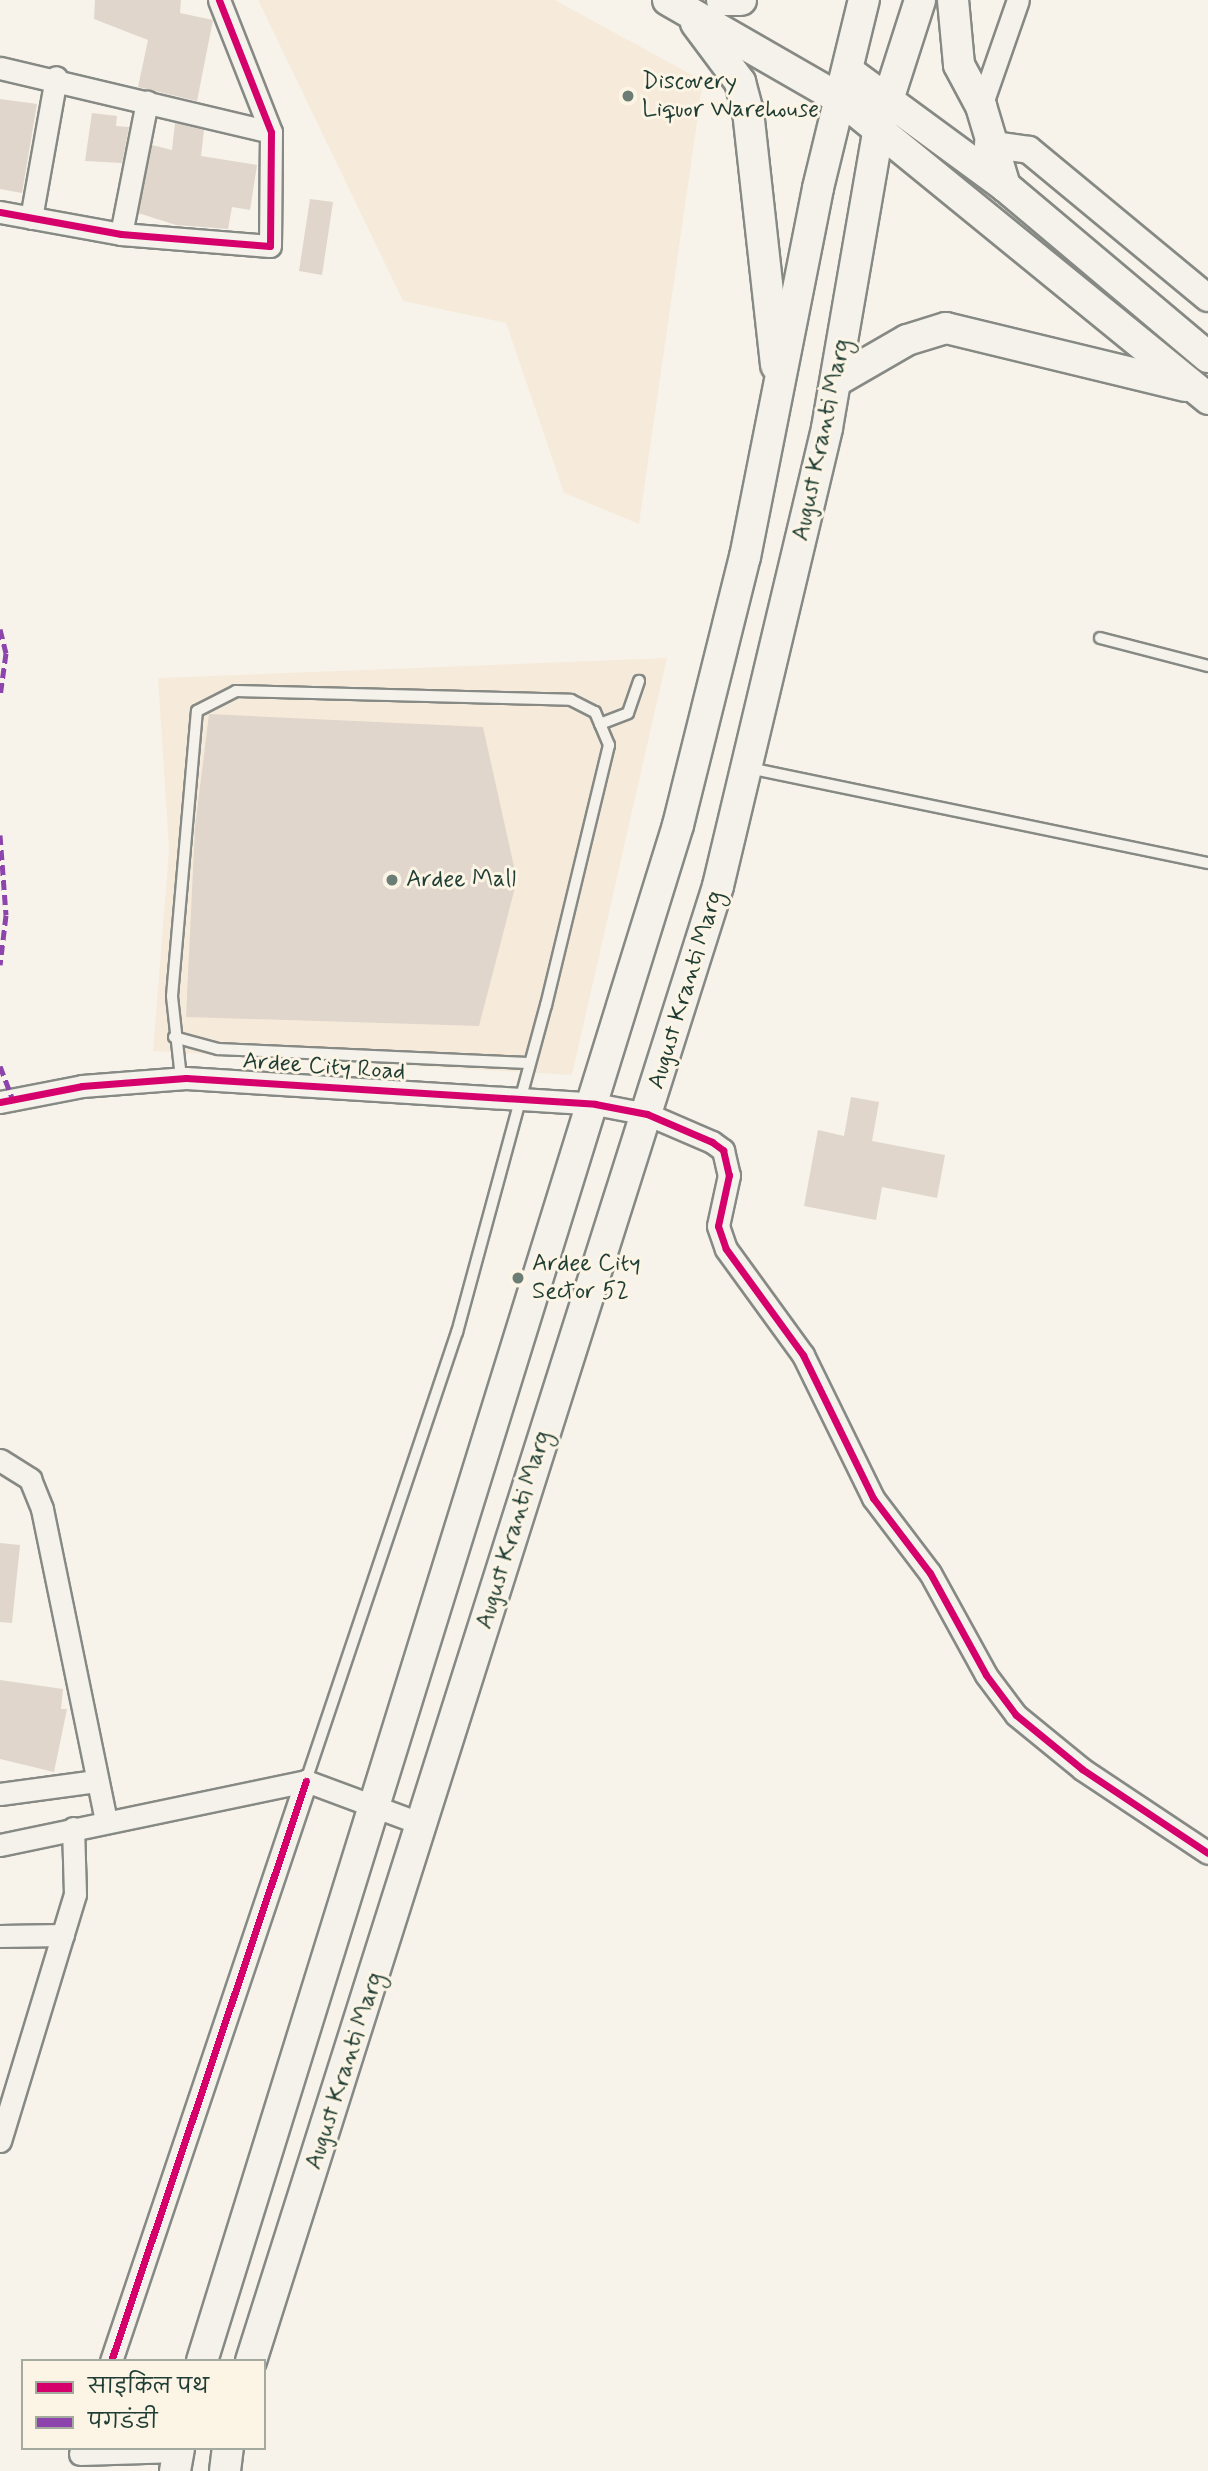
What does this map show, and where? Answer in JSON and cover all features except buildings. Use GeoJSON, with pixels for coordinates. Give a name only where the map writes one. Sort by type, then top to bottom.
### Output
{"type":"FeatureCollection","features":[{"type":"Feature","properties":{"kind":"main road"},"geometry":{"type":"LineString","coordinates":[[722,0],[741,0]]}},
{"type":"Feature","properties":{"kind":"main road","name":"August Kranti Marg"},"geometry":{"type":"LineString","coordinates":[[203,2359],[378,1806],[595,1104],[678,825],[779,400],[818,188],[842,100],[864,0]]}},
{"type":"Feature","properties":{"kind":"main road","name":"August Kranti Marg"},"geometry":{"type":"LineString","coordinates":[[252,2359],[424,1825],[719,886],[836,381],[879,128],[920,0]]}},
{"type":"Feature","properties":{"kind":"main road"},"geometry":{"type":"LineString","coordinates":[[953,0],[959,65],[981,106],[988,144],[1006,187]]}},
{"type":"Feature","properties":{"kind":"main road"},"geometry":{"type":"LineString","coordinates":[[673,3],[842,100],[1202,394]]}},
{"type":"Feature","properties":{"kind":"main road"},"geometry":{"type":"LineString","coordinates":[[673,3],[733,73],[748,110],[779,400]]}},
{"type":"Feature","properties":{"kind":"main road"},"geometry":{"type":"LineString","coordinates":[[848,71],[888,95],[1006,187],[1208,357]]}},
{"type":"Feature","properties":{"kind":"main road"},"geometry":{"type":"LineString","coordinates":[[836,381],[907,340],[946,328],[1202,394]]}},
{"type":"Feature","properties":{"kind":"main road"},"geometry":{"type":"LineString","coordinates":[[225,2471],[228,2450]]}},
{"type":"Feature","properties":{"kind":"street"},"geometry":{"type":"LineString","coordinates":[[0,212],[121,234],[270,246],[271,132],[219,0]]}},
{"type":"Feature","properties":{"kind":"street"},"geometry":{"type":"LineString","coordinates":[[981,106],[1018,0]]}},
{"type":"Feature","properties":{"kind":"street"},"geometry":{"type":"LineString","coordinates":[[0,68],[56,77],[271,132]]}},
{"type":"Feature","properties":{"kind":"street"},"geometry":{"type":"LineString","coordinates":[[31,218],[56,77]]}},
{"type":"Feature","properties":{"kind":"street"},"geometry":{"type":"LineString","coordinates":[[121,234],[148,102]]}},
{"type":"Feature","properties":{"kind":"street"},"geometry":{"type":"LineString","coordinates":[[988,144],[1016,144],[1038,157],[1208,298]]}},
{"type":"Feature","properties":{"kind":"street","name":"Ardee City Road"},"geometry":{"type":"LineString","coordinates":[[0,1102],[82,1086],[181,1078],[595,1104],[647,1114],[723,1150],[729,1175],[718,1226],[726,1249],[803,1355],[873,1498],[930,1573],[1016,1715],[1082,1769],[1208,1853]]}},
{"type":"Feature","properties":{"kind":"street"},"geometry":{"type":"LineString","coordinates":[[0,1460],[30,1479],[42,1508],[106,1820]]}},
{"type":"Feature","properties":{"kind":"street"},"geometry":{"type":"LineString","coordinates":[[0,1794],[96,1781]]}},
{"type":"Feature","properties":{"kind":"street"},"geometry":{"type":"LineString","coordinates":[[112,2359],[306,1781]]}},
{"type":"Feature","properties":{"kind":"street"},"geometry":{"type":"LineString","coordinates":[[0,1845],[106,1820],[306,1781],[424,1825]]}},
{"type":"Feature","properties":{"kind":"street"},"geometry":{"type":"LineString","coordinates":[[0,2141],[5,2107],[75,1894],[73,1828]]}},
{"type":"Feature","properties":{"kind":"street"},"geometry":{"type":"LineString","coordinates":[[0,1936],[63,1935]]}},
{"type":"Feature","properties":{"kind":"street"},"geometry":{"type":"LineString","coordinates":[[79,2458],[177,2457]]}},
{"type":"Feature","properties":{"kind":"lane"},"geometry":{"type":"LineString","coordinates":[[1100,638],[1208,666]]}},
{"type":"Feature","properties":{"kind":"lane"},"geometry":{"type":"LineString","coordinates":[[600,724],[628,713],[639,681]]}},
{"type":"Feature","properties":{"kind":"lane"},"geometry":{"type":"LineString","coordinates":[[181,1078],[174,1037],[197,711],[236,691],[571,700],[595,712],[609,745],[457,1332],[306,1781]]}},
{"type":"Feature","properties":{"kind":"lane"},"geometry":{"type":"LineString","coordinates":[[747,768],[1208,863]]}},
{"type":"Feature","properties":{"kind":"lane"},"geometry":{"type":"LineString","coordinates":[[174,1037],[218,1049],[528,1063]]}},
{"type":"Feature","properties":{"kind":"shaded area"},"geometry":{"type":"Polygon","coordinates":[[[258,0],[555,0],[703,81],[639,524],[564,493],[506,323],[403,301],[258,0]]]}},
{"type":"Feature","properties":{"kind":"shaded area","name":"Ardee Mall"},"geometry":{"type":"Polygon","coordinates":[[[667,658],[572,1075],[153,1051],[169,850],[158,678],[667,658]]]}},
{"type":"Feature","properties":{"kind":"marked path"},"geometry":{"type":"LineString","coordinates":[[0,629],[6,653],[0,697]]}},
{"type":"Feature","properties":{"kind":"marked path"},"geometry":{"type":"LineString","coordinates":[[0,835],[6,915],[0,965]]}},
{"type":"Feature","properties":{"kind":"marked path"},"geometry":{"type":"LineString","coordinates":[[0,1066],[12,1097]]}},
{"type":"Feature","properties":{"kind":"cycle path"},"geometry":{"type":"LineString","coordinates":[[0,212],[121,234],[270,246],[271,132],[219,0]]}},
{"type":"Feature","properties":{"kind":"cycle path"},"geometry":{"type":"LineString","coordinates":[[0,1102],[82,1086],[186,1078],[595,1104],[647,1114],[712,1142],[723,1150],[729,1175],[718,1226],[726,1249],[803,1355],[873,1498],[930,1573],[986,1675],[1016,1715],[1082,1769],[1208,1853]]}},
{"type":"Feature","properties":{"kind":"cycle path"},"geometry":{"type":"LineString","coordinates":[[112,2359],[306,1781]]}},
{"type":"Feature","properties":{"kind":"place","name":"Discovery Liquor Warehouse"},"geometry":{"type":"Point","coordinates":[628,96]}},
{"type":"Feature","properties":{"kind":"place","name":"Ardee Mall"},"geometry":{"type":"Point","coordinates":[392,880]}},
{"type":"Feature","properties":{"kind":"place","name":"Ardee City Sector 52"},"geometry":{"type":"Point","coordinates":[518,1278]}}]}
